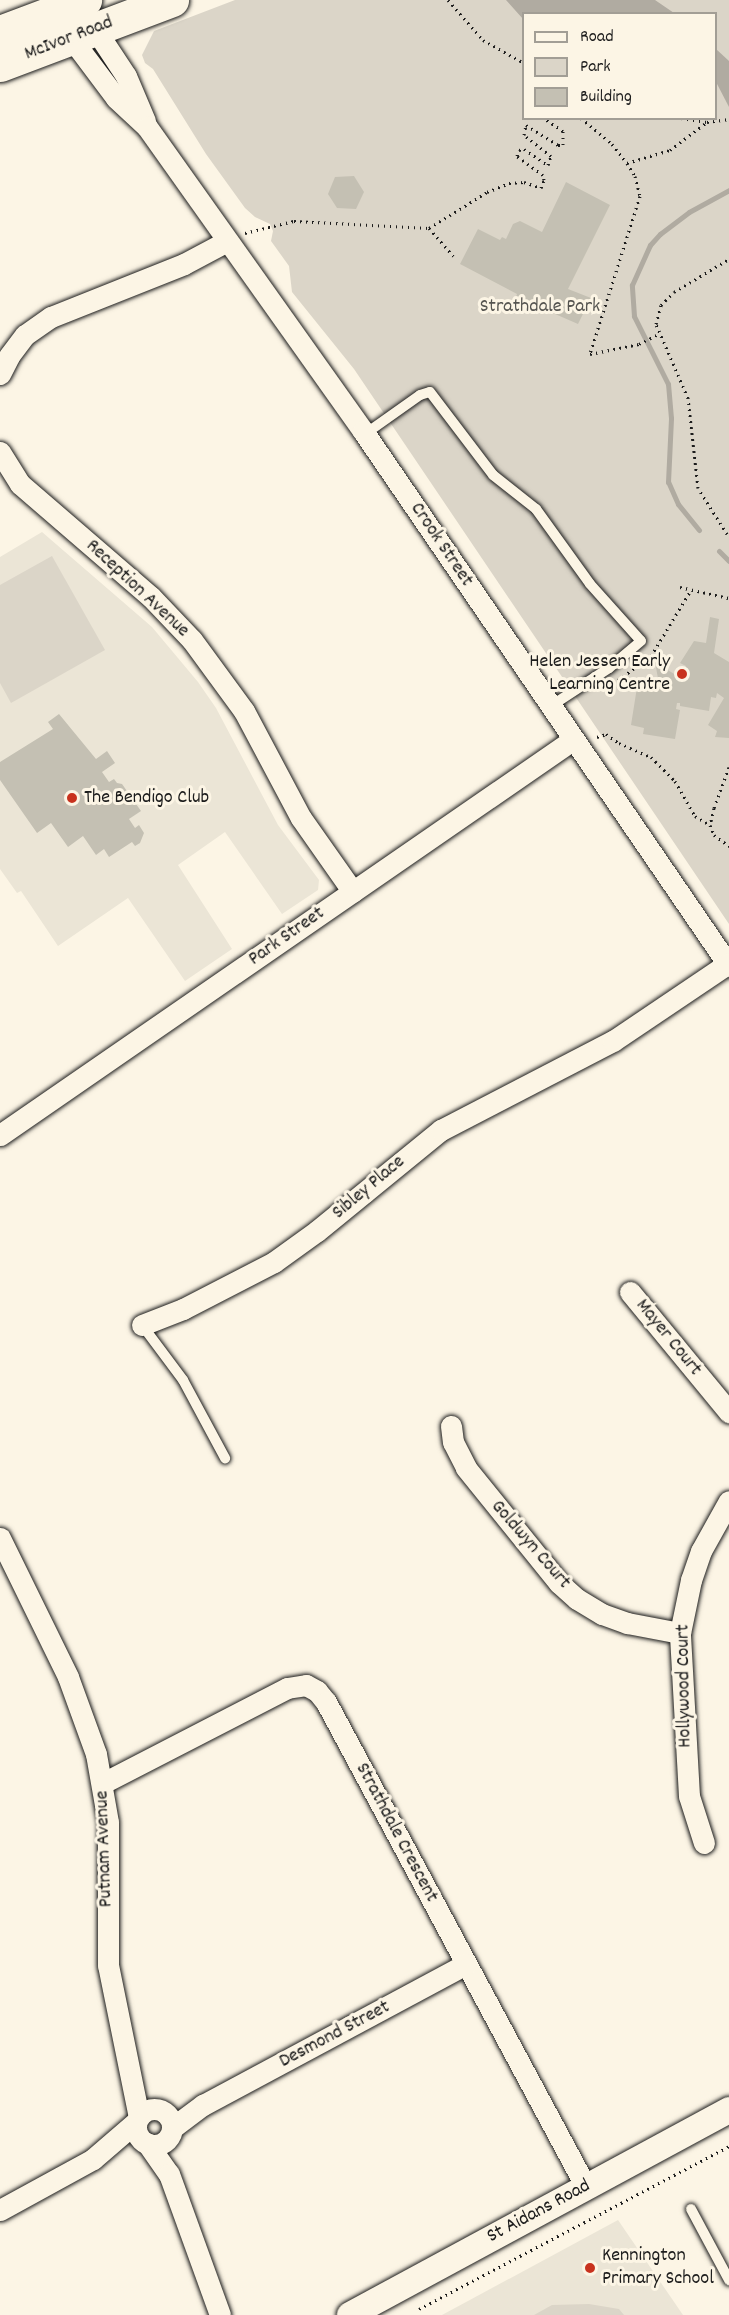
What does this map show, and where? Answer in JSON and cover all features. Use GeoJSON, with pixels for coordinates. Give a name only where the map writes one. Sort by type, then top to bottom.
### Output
{"type":"FeatureCollection","features":[{"type":"Feature","properties":{"kind":"main road","name":"McIvor Road"},"geometry":{"type":"LineString","coordinates":[[0,32],[71,12],[172,0]]}},
{"type":"Feature","properties":{"kind":"main road","name":"McIvor Road"},"geometry":{"type":"LineString","coordinates":[[0,65],[71,12]]}},
{"type":"Feature","properties":{"kind":"street","name":"Crook Street"},"geometry":{"type":"LineString","coordinates":[[71,12],[116,98],[147,128],[365,434],[728,965]]}},
{"type":"Feature","properties":{"kind":"street"},"geometry":{"type":"LineString","coordinates":[[0,374],[9,356],[25,335],[51,317],[184,264],[227,241]]}},
{"type":"Feature","properties":{"kind":"street","name":"Reception Avenue"},"geometry":{"type":"LineString","coordinates":[[0,452],[20,484],[139,586],[192,640],[244,711],[302,818],[353,891]]}},
{"type":"Feature","properties":{"kind":"street","name":"Park Street"},"geometry":{"type":"LineString","coordinates":[[0,1135],[353,891],[577,744]]}},
{"type":"Feature","properties":{"kind":"street","name":"Sibley Place"},"geometry":{"type":"LineString","coordinates":[[142,1325],[204,1299],[274,1262],[317,1231],[441,1130],[613,1041],[728,965]]}},
{"type":"Feature","properties":{"kind":"street","name":"Mayer Court"},"geometry":{"type":"LineString","coordinates":[[630,1292],[729,1412]]}},
{"type":"Feature","properties":{"kind":"street","name":"Goldwyn Court"},"geometry":{"type":"LineString","coordinates":[[451,1426],[453,1442],[466,1468],[560,1583],[578,1599],[602,1614],[627,1623],[681,1632]]}},
{"type":"Feature","properties":{"kind":"street","name":"Hollywood Court"},"geometry":{"type":"LineString","coordinates":[[704,1843],[689,1796],[681,1632],[691,1580],[701,1551],[729,1501]]}},
{"type":"Feature","properties":{"kind":"street","name":"Putnam Avenue"},"geometry":{"type":"LineString","coordinates":[[0,1538],[78,1701],[103,1783],[110,1857],[108,1965],[116,2015],[131,2071],[138,2120]]}},
{"type":"Feature","properties":{"kind":"street","name":"Strathdale Crescent"},"geometry":{"type":"LineString","coordinates":[[103,1783],[288,1688],[299,1684],[311,1687],[326,1702],[586,2187]]}},
{"type":"Feature","properties":{"kind":"street","name":"Desmond Street"},"geometry":{"type":"LineString","coordinates":[[167,2122],[466,1965]]}},
{"type":"Feature","properties":{"kind":"street","name":"Putnam Avenue"},"geometry":{"type":"LineString","coordinates":[[131,2071],[167,2122]]}},
{"type":"Feature","properties":{"kind":"street"},"geometry":{"type":"LineString","coordinates":[[93,2159],[147,2110],[167,2122]]}},
{"type":"Feature","properties":{"kind":"street","name":"St Aidans Road"},"geometry":{"type":"LineString","coordinates":[[350,2315],[729,2110]]}},
{"type":"Feature","properties":{"kind":"street"},"geometry":{"type":"LineString","coordinates":[[138,2120],[137,2134],[169,2174],[220,2315]]}},
{"type":"Feature","properties":{"kind":"street"},"geometry":{"type":"LineString","coordinates":[[0,2210],[93,2159],[146,2143],[161,2144],[167,2122]]}},
{"type":"Feature","properties":{"kind":"street"},"geometry":{"type":"LineString","coordinates":[[167,2122],[169,2174]]}},
{"type":"Feature","properties":{"kind":"lane"},"geometry":{"type":"LineString","coordinates":[[365,434],[420,395],[430,392],[493,475],[536,509],[590,584],[641,641],[609,668],[551,706]]}},
{"type":"Feature","properties":{"kind":"lane","name":"Sibley Place"},"geometry":{"type":"LineString","coordinates":[[142,1325],[183,1380],[225,1458]]}},
{"type":"Feature","properties":{"kind":"lane"},"geometry":{"type":"LineString","coordinates":[[691,2209],[729,2280]]}},
{"type":"Feature","properties":{"kind":"path"},"geometry":{"type":"LineString","coordinates":[[448,0],[483,40],[522,62]]}},
{"type":"Feature","properties":{"kind":"path"},"geometry":{"type":"LineString","coordinates":[[694,120],[707,122],[729,119]]}},
{"type":"Feature","properties":{"kind":"path"},"geometry":{"type":"LineString","coordinates":[[227,241],[240,234],[294,221],[429,228],[487,192],[509,183],[524,182],[541,188],[544,180],[543,174],[517,156],[519,150],[524,149],[548,165],[551,156],[524,135],[526,125],[558,145],[563,145],[563,131],[547,120]]}},
{"type":"Feature","properties":{"kind":"path"},"geometry":{"type":"LineString","coordinates":[[583,120],[612,144],[627,163],[635,176],[640,196],[590,354],[639,344],[659,334]]}},
{"type":"Feature","properties":{"kind":"path"},"geometry":{"type":"LineString","coordinates":[[627,163],[670,150],[707,122]]}},
{"type":"Feature","properties":{"kind":"path"},"geometry":{"type":"LineString","coordinates":[[429,228],[453,256]]}},
{"type":"Feature","properties":{"kind":"path"},"geometry":{"type":"LineString","coordinates":[[727,534],[698,489],[688,398],[656,324],[661,305],[675,292],[729,259]]}},
{"type":"Feature","properties":{"kind":"path"},"geometry":{"type":"LineString","coordinates":[[680,587],[729,598]]}},
{"type":"Feature","properties":{"kind":"path"},"geometry":{"type":"LineString","coordinates":[[616,681],[651,656],[690,590]]}},
{"type":"Feature","properties":{"kind":"path"},"geometry":{"type":"LineString","coordinates":[[577,744],[603,734],[623,745],[644,752],[668,772],[695,816],[710,825]]}},
{"type":"Feature","properties":{"kind":"path"},"geometry":{"type":"LineString","coordinates":[[729,767],[710,825],[714,835],[729,846]]}},
{"type":"Feature","properties":{"kind":"path"},"geometry":{"type":"LineString","coordinates":[[419,2308],[729,2146]]}},
{"type":"Feature","properties":{"kind":"shaded area"},"geometry":{"type":"Polygon","coordinates":[[[506,0],[655,0],[673,12],[522,12],[522,18],[506,0]]]}},
{"type":"Feature","properties":{"kind":"shaded area"},"geometry":{"type":"Polygon","coordinates":[[[717,50],[729,61],[729,107],[717,84],[717,50]]]}},
{"type":"Feature","properties":{"kind":"shaded area"},"geometry":{"type":"Polygon","coordinates":[[[42,532],[152,627],[198,682],[216,708],[278,825],[319,880],[318,890],[282,914],[225,832],[178,865],[232,949],[185,981],[128,898],[58,946],[21,891],[17,893],[0,869],[0,557],[42,532]]]}},
{"type":"Feature","properties":{"kind":"shaded area","name":"Kennington Primary School"},"geometry":{"type":"Polygon","coordinates":[[[618,2220],[683,2315],[442,2315],[618,2220]]]}},
{"type":"Feature","properties":{"kind":"green space","name":"Strathdale Park"},"geometry":{"type":"Polygon","coordinates":[[[235,0],[729,0],[729,924],[354,369],[292,292],[289,266],[271,241],[273,231],[270,224],[255,217],[245,208],[206,154],[153,69],[145,63],[142,55],[154,31],[235,0]]]}},
{"type":"Feature","properties":{"kind":"green space"},"geometry":{"type":"Polygon","coordinates":[[[52,556],[105,650],[11,703],[0,683],[0,585],[52,556]]]}},
{"type":"Feature","properties":{"kind":"green space"},"geometry":{"type":"Polygon","coordinates":[[[589,2304],[619,2309],[624,2315],[534,2315],[552,2305],[589,2304]]]}},
{"type":"Feature","properties":{"kind":"building"},"geometry":{"type":"Polygon","coordinates":[[[354,176],[364,192],[356,209],[337,208],[328,194],[335,177],[354,176]]]}},
{"type":"Feature","properties":{"kind":"building"},"geometry":{"type":"Polygon","coordinates":[[[566,182],[610,205],[568,289],[591,298],[578,324],[516,297],[517,294],[460,264],[478,229],[500,240],[502,237],[506,239],[513,224],[520,221],[542,232],[566,182]]]}},
{"type":"Feature","properties":{"kind":"building"},"geometry":{"type":"Polygon","coordinates":[[[710,617],[719,619],[714,653],[729,662],[729,738],[715,737],[717,731],[708,725],[724,698],[717,693],[716,698],[711,697],[709,711],[680,706],[680,703],[677,703],[676,709],[680,710],[675,739],[643,734],[644,728],[631,725],[638,681],[659,684],[655,662],[679,677],[686,666],[680,663],[694,641],[706,643],[710,617]]]}},
{"type":"Feature","properties":{"kind":"building","name":"The Bendigo Club"},"geometry":{"type":"Polygon","coordinates":[[[59,714],[96,759],[107,751],[115,763],[102,772],[109,782],[114,779],[117,783],[122,784],[141,811],[129,819],[135,828],[139,825],[144,833],[140,843],[135,846],[132,842],[109,857],[104,849],[96,855],[83,836],[68,847],[51,823],[37,833],[0,780],[0,762],[53,729],[48,722],[59,714]]]}},
{"type":"Feature","properties":{"kind":"waterway"},"geometry":{"type":"LineString","coordinates":[[699,530],[678,504],[668,482],[671,418],[668,384],[634,316],[632,285],[650,245],[660,234],[689,212],[729,190]]}},
{"type":"Feature","properties":{"kind":"waterway"},"geometry":{"type":"LineString","coordinates":[[719,551],[729,561]]}},
{"type":"Feature","properties":{"kind":"place","name":"Helen Jessen Early Learning Centre"},"geometry":{"type":"Point","coordinates":[682,674]}},
{"type":"Feature","properties":{"kind":"place","name":"The Bendigo Club"},"geometry":{"type":"Point","coordinates":[72,798]}},
{"type":"Feature","properties":{"kind":"place","name":"Kennington Primary School"},"geometry":{"type":"Point","coordinates":[590,2268]}}]}
